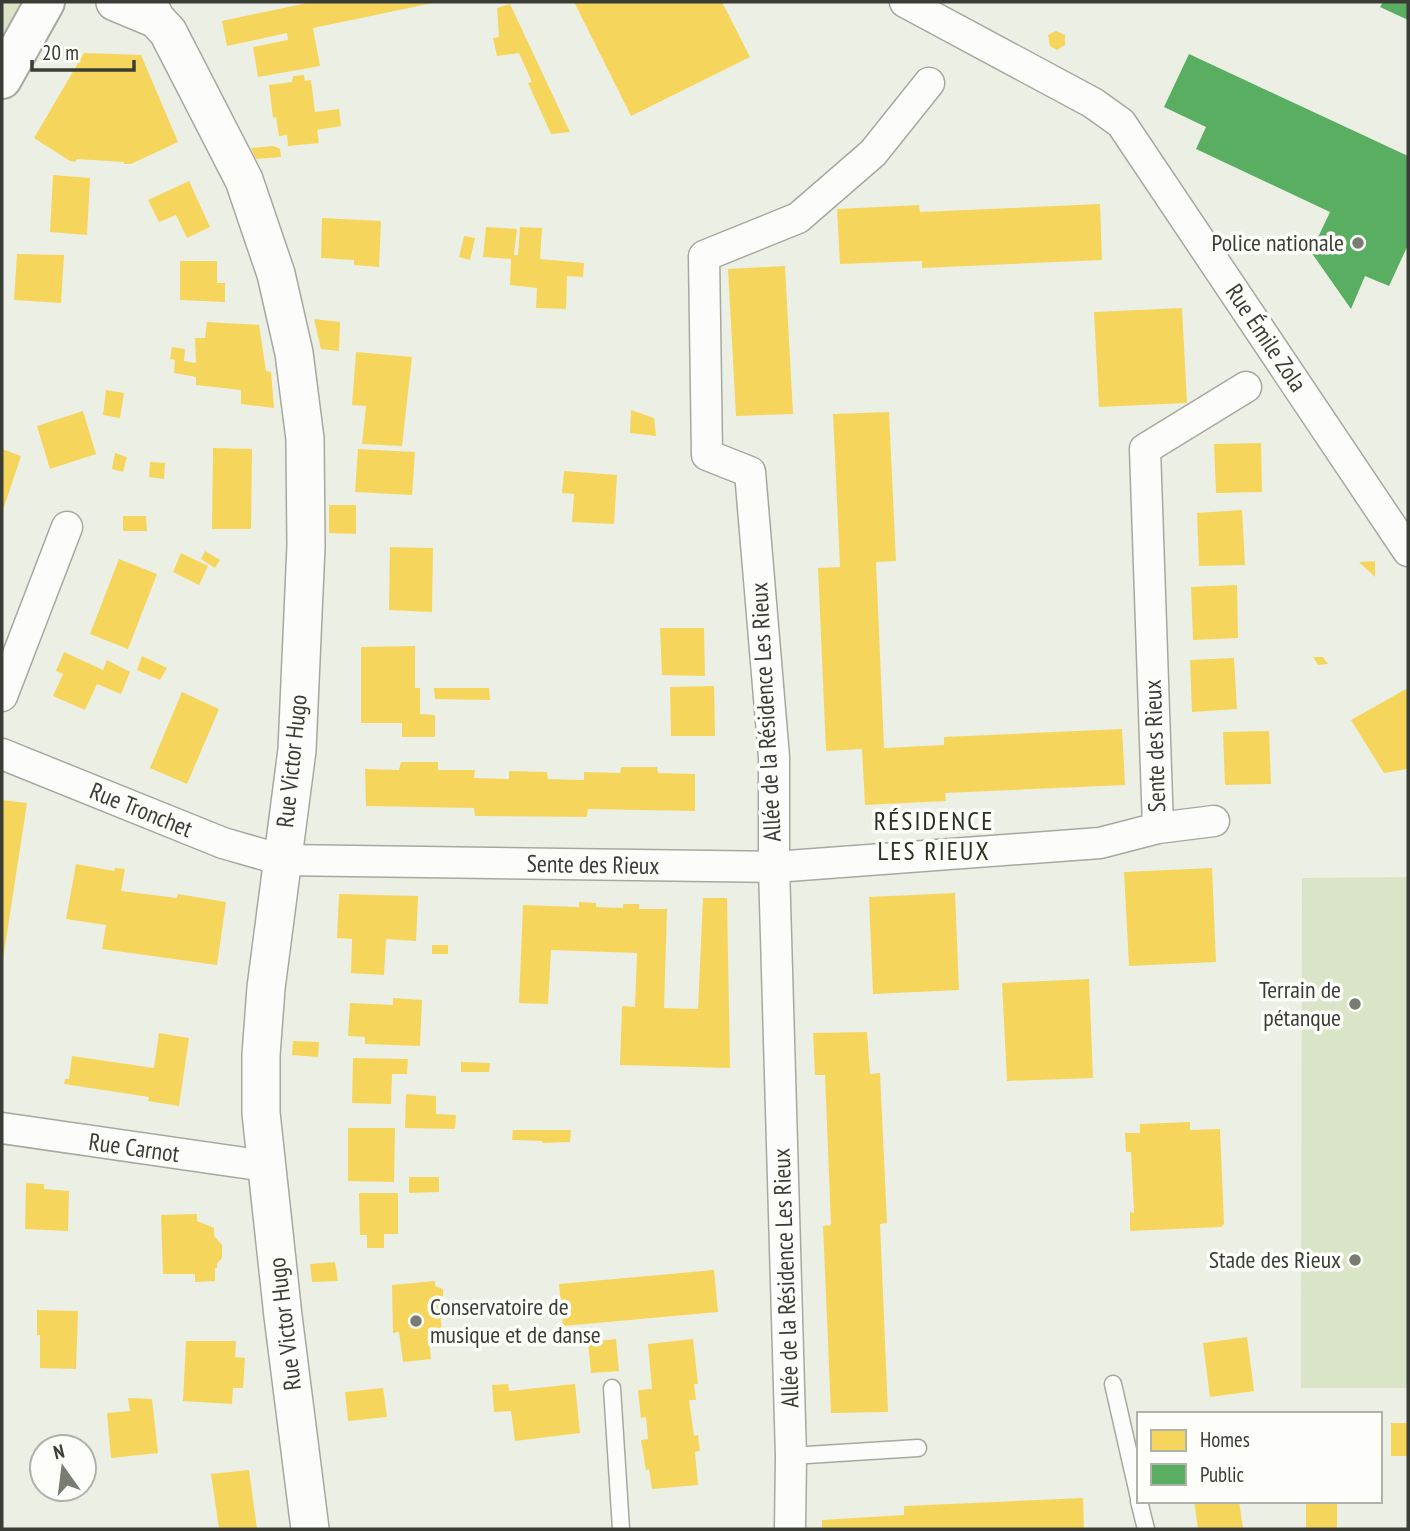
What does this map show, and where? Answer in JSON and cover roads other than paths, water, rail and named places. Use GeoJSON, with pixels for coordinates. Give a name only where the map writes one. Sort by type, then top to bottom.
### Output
{"type":"FeatureCollection","features":[{"type":"Feature","properties":{"kind":"main road"},"geometry":{"type":"LineString","coordinates":[[2,79],[45,2]]}},
{"type":"Feature","properties":{"kind":"main road"},"geometry":{"type":"LineString","coordinates":[[28,36],[75,2]]}},
{"type":"Feature","properties":{"kind":"street","name":"Rue Victor Hugo"},"geometry":{"type":"LineString","coordinates":[[115,2],[151,10],[168,32],[244,180],[276,274],[294,353],[305,439],[306,546],[297,750],[270,951],[261,1055],[261,1113],[310,1529]]}},
{"type":"Feature","properties":{"kind":"street","name":"Rue Émile Zola"},"geometry":{"type":"LineString","coordinates":[[905,2],[1071,90],[1121,123],[1408,551]]}},
{"type":"Feature","properties":{"kind":"street","name":"Allée de la Résidence Les Rieux"},"geometry":{"type":"LineString","coordinates":[[790,1529],[791,1456],[774,867],[774,757],[750,471],[707,455],[704,256],[798,218],[873,153],[929,83]]}},
{"type":"Feature","properties":{"kind":"street","name":"Sente des Rieux"},"geometry":{"type":"LineString","coordinates":[[282,860],[774,867],[1100,843],[1158,828],[1145,449],[1246,387]]}},
{"type":"Feature","properties":{"kind":"street"},"geometry":{"type":"LineString","coordinates":[[2,696],[67,527]]}},
{"type":"Feature","properties":{"kind":"street","name":"Rue Tronchet"},"geometry":{"type":"LineString","coordinates":[[2,754],[223,843],[282,860]]}},
{"type":"Feature","properties":{"kind":"street"},"geometry":{"type":"LineString","coordinates":[[1158,828],[1214,821]]}},
{"type":"Feature","properties":{"kind":"street","name":"Rue Carnot"},"geometry":{"type":"LineString","coordinates":[[2,1128],[266,1166]]}},
{"type":"Feature","properties":{"kind":"lane"},"geometry":{"type":"LineString","coordinates":[[1113,1384],[1137,1491]]}},
{"type":"Feature","properties":{"kind":"lane"},"geometry":{"type":"LineString","coordinates":[[612,1388],[621,1529]]}},
{"type":"Feature","properties":{"kind":"lane"},"geometry":{"type":"LineString","coordinates":[[791,1456],[918,1448]]}},
{"type":"Feature","properties":{"kind":"lane"},"geometry":{"type":"LineString","coordinates":[[1140,1503],[1146,1529]]}},
{"type":"Feature","properties":{"kind":"place","name":"Police nationale"},"geometry":{"type":"Point","coordinates":[1358,243]}},
{"type":"Feature","properties":{"kind":"place","name":"Terrain de pétanque"},"geometry":{"type":"Point","coordinates":[1355,1004]}},
{"type":"Feature","properties":{"kind":"place","name":"Stade des Rieux"},"geometry":{"type":"Point","coordinates":[1355,1260]}},
{"type":"Feature","properties":{"kind":"place","name":"Conservatoire de musique et de danse"},"geometry":{"type":"Point","coordinates":[416,1321]}},
{"type":"Feature","properties":{"kind":"district","name":"RÉSIDENCE LES RIEUX"},"geometry":{"type":"Point","coordinates":[934,836]}}]}
